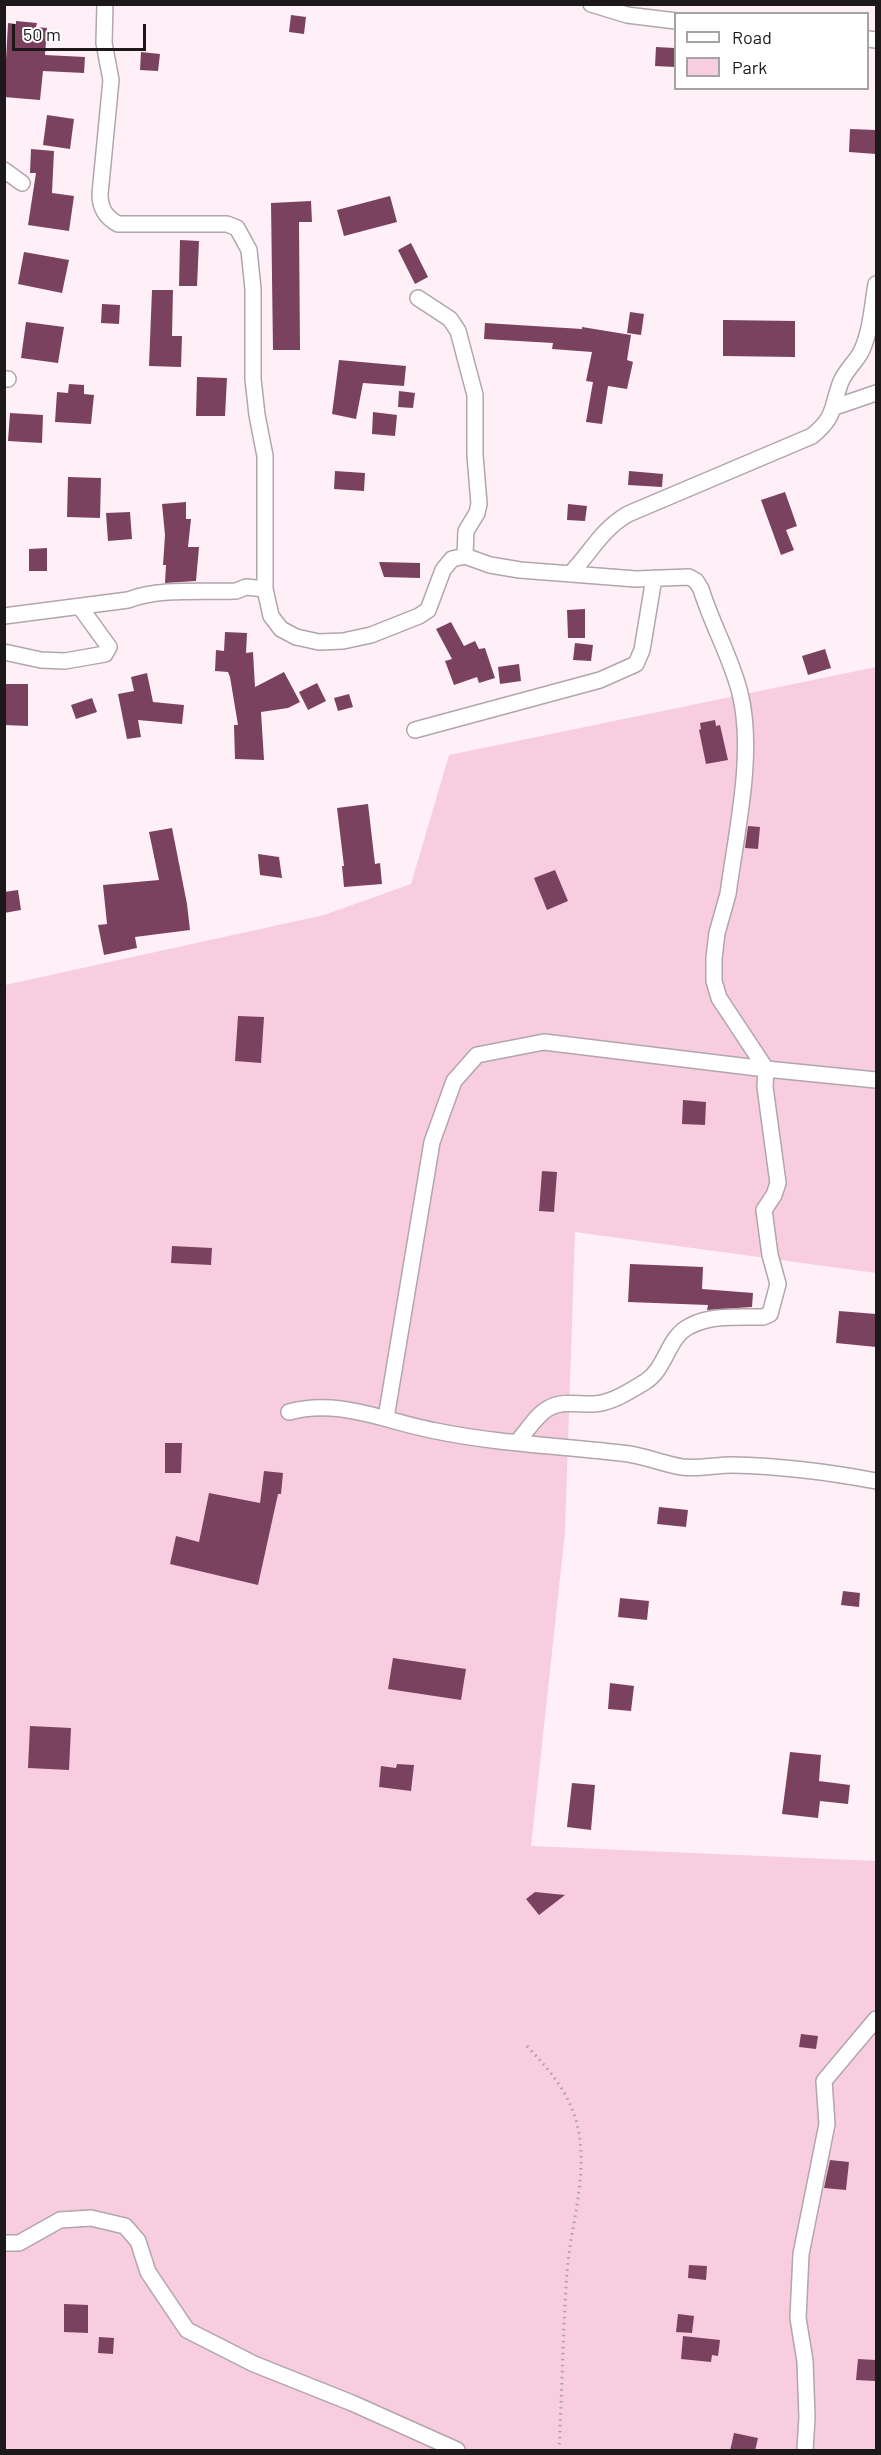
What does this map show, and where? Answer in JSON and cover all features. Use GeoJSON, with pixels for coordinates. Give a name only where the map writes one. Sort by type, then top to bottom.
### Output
{"type":"FeatureCollection","features":[{"type":"Feature","properties":{"kind":"street"},"geometry":{"type":"LineString","coordinates":[[105,4],[104,43],[111,80],[100,194],[103,210],[108,219],[117,224],[227,224],[237,228],[249,250],[253,289],[253,379],[265,456],[265,589],[270,616],[281,629],[296,637],[343,642],[371,635],[428,610],[443,570],[452,559],[465,556],[489,565],[510,569],[596,576],[689,577],[696,581],[741,696],[746,762],[728,894],[722,912],[714,958],[714,981],[719,999],[766,1069],[765,1087],[778,1183],[774,1195],[764,1210],[770,1255],[778,1284],[770,1314],[763,1317],[701,1321],[688,1326],[678,1334],[660,1369],[647,1381],[609,1401],[596,1404],[558,1404],[547,1408],[518,1441]]}},
{"type":"Feature","properties":{"kind":"street"},"geometry":{"type":"LineString","coordinates":[[596,5],[627,15],[674,21]]}},
{"type":"Feature","properties":{"kind":"street"},"geometry":{"type":"LineString","coordinates":[[4,171],[22,183]]}},
{"type":"Feature","properties":{"kind":"street"},"geometry":{"type":"LineString","coordinates":[[571,573],[588,555],[599,537],[620,518],[812,436],[826,425],[835,407],[841,382],[860,355],[867,337],[876,284]]}},
{"type":"Feature","properties":{"kind":"street"},"geometry":{"type":"LineString","coordinates":[[418,298],[456,324],[474,383],[478,504],[477,513],[466,531],[465,556]]}},
{"type":"Feature","properties":{"kind":"street"},"geometry":{"type":"LineString","coordinates":[[835,407],[876,393]]}},
{"type":"Feature","properties":{"kind":"street"},"geometry":{"type":"LineString","coordinates":[[588,555],[596,576]]}},
{"type":"Feature","properties":{"kind":"street"},"geometry":{"type":"LineString","coordinates":[[415,730],[600,680],[636,664],[642,650],[654,578]]}},
{"type":"Feature","properties":{"kind":"street"},"geometry":{"type":"LineString","coordinates":[[4,616],[166,593],[236,591],[246,587],[265,589]]}},
{"type":"Feature","properties":{"kind":"street"},"geometry":{"type":"LineString","coordinates":[[4,652],[41,660],[64,661],[105,654],[109,647],[105,639],[80,607]]}},
{"type":"Feature","properties":{"kind":"street"},"geometry":{"type":"LineString","coordinates":[[386,1418],[432,1142],[454,1081],[477,1055],[544,1042],[876,1080]]}},
{"type":"Feature","properties":{"kind":"street"},"geometry":{"type":"LineString","coordinates":[[289,1412],[303,1408],[356,1411],[433,1431],[492,1440],[633,1455],[684,1467],[731,1465],[831,1473],[876,1480]]}},
{"type":"Feature","properties":{"kind":"street"},"geometry":{"type":"LineString","coordinates":[[805,2451],[807,2417],[805,2361],[798,2318],[801,2254],[827,2124],[824,2081],[876,2019]]}},
{"type":"Feature","properties":{"kind":"street"},"geometry":{"type":"LineString","coordinates":[[4,2243],[19,2243],[60,2220],[91,2218],[125,2226],[138,2241],[148,2272],[187,2330],[254,2364],[352,2403],[457,2451]]}},
{"type":"Feature","properties":{"kind":"path"},"geometry":{"type":"LineString","coordinates":[[527,2046],[559,2081],[575,2118],[579,2147],[580,2190],[568,2270],[559,2451]]}},
{"type":"Feature","properties":{"kind":"green space"},"geometry":{"type":"Polygon","coordinates":[[[876,667],[876,1273],[575,1232],[565,1532],[531,1846],[876,1861],[876,2450],[5,2450],[5,985],[324,915],[411,884],[449,755],[876,667]]]}},
{"type":"Feature","properties":{"kind":"building"},"geometry":{"type":"Polygon","coordinates":[[[291,15],[306,17],[304,34],[289,32],[291,15]]]}},
{"type":"Feature","properties":{"kind":"building"},"geometry":{"type":"Polygon","coordinates":[[[16,21],[37,23],[36,27],[47,28],[45,55],[85,57],[84,73],[43,71],[40,100],[4,97],[8,23],[16,24],[16,21]]]}},
{"type":"Feature","properties":{"kind":"building"},"geometry":{"type":"Polygon","coordinates":[[[656,47],[674,48],[674,67],[655,66],[656,47]]]}},
{"type":"Feature","properties":{"kind":"building"},"geometry":{"type":"Polygon","coordinates":[[[141,52],[160,54],[158,71],[140,70],[141,52]]]}},
{"type":"Feature","properties":{"kind":"building"},"geometry":{"type":"Polygon","coordinates":[[[47,115],[74,119],[70,149],[43,145],[47,115]]]}},
{"type":"Feature","properties":{"kind":"building"},"geometry":{"type":"Polygon","coordinates":[[[850,129],[876,130],[876,154],[849,152],[850,129]]]}},
{"type":"Feature","properties":{"kind":"building"},"geometry":{"type":"Polygon","coordinates":[[[31,149],[54,151],[52,193],[74,196],[69,231],[28,225],[36,173],[30,173],[31,149]]]}},
{"type":"Feature","properties":{"kind":"building"},"geometry":{"type":"Polygon","coordinates":[[[390,196],[397,222],[344,236],[337,210],[390,196]]]}},
{"type":"Feature","properties":{"kind":"building"},"geometry":{"type":"Polygon","coordinates":[[[311,201],[312,222],[299,222],[300,350],[273,350],[271,203],[311,201]]]}},
{"type":"Feature","properties":{"kind":"building"},"geometry":{"type":"Polygon","coordinates":[[[180,240],[199,241],[197,286],[179,286],[180,240]]]}},
{"type":"Feature","properties":{"kind":"building"},"geometry":{"type":"Polygon","coordinates":[[[411,243],[428,277],[415,284],[398,250],[411,243]]]}},
{"type":"Feature","properties":{"kind":"building"},"geometry":{"type":"Polygon","coordinates":[[[24,252],[69,260],[62,293],[18,284],[24,252]]]}},
{"type":"Feature","properties":{"kind":"building"},"geometry":{"type":"Polygon","coordinates":[[[152,290],[173,290],[172,336],[182,336],[181,367],[149,366],[152,290]]]}},
{"type":"Feature","properties":{"kind":"building"},"geometry":{"type":"Polygon","coordinates":[[[102,304],[120,305],[119,324],[101,323],[102,304]]]}},
{"type":"Feature","properties":{"kind":"building"},"geometry":{"type":"Polygon","coordinates":[[[630,312],[644,314],[641,335],[627,333],[630,312]]]}},
{"type":"Feature","properties":{"kind":"building"},"geometry":{"type":"Polygon","coordinates":[[[723,320],[795,321],[795,357],[723,356],[723,320]]]}},
{"type":"Feature","properties":{"kind":"building"},"geometry":{"type":"Polygon","coordinates":[[[26,322],[64,327],[58,363],[21,358],[26,322]]]}},
{"type":"Feature","properties":{"kind":"building"},"geometry":{"type":"Polygon","coordinates":[[[485,323],[582,329],[582,327],[631,335],[627,360],[633,362],[627,389],[608,386],[602,424],[586,422],[593,382],[586,381],[592,352],[552,349],[553,343],[484,339],[485,323]]]}},
{"type":"Feature","properties":{"kind":"building"},"geometry":{"type":"Polygon","coordinates":[[[339,360],[406,366],[404,386],[363,383],[356,419],[332,414],[339,360]]]}},
{"type":"Feature","properties":{"kind":"building"},"geometry":{"type":"Polygon","coordinates":[[[197,377],[227,378],[225,416],[196,416],[197,377]]]}},
{"type":"Feature","properties":{"kind":"building"},"geometry":{"type":"Polygon","coordinates":[[[69,384],[84,385],[84,394],[94,395],[91,424],[55,422],[57,392],[68,393],[69,384]]]}},
{"type":"Feature","properties":{"kind":"building"},"geometry":{"type":"Polygon","coordinates":[[[399,391],[415,393],[413,408],[398,407],[399,391]]]}},
{"type":"Feature","properties":{"kind":"building"},"geometry":{"type":"Polygon","coordinates":[[[373,412],[397,415],[395,436],[372,434],[373,412]]]}},
{"type":"Feature","properties":{"kind":"building"},"geometry":{"type":"Polygon","coordinates":[[[10,413],[43,415],[42,443],[8,441],[10,413]]]}},
{"type":"Feature","properties":{"kind":"building"},"geometry":{"type":"Polygon","coordinates":[[[335,471],[365,473],[364,491],[334,489],[335,471]]]}},
{"type":"Feature","properties":{"kind":"building"},"geometry":{"type":"Polygon","coordinates":[[[629,471],[663,474],[662,487],[628,485],[629,471]]]}},
{"type":"Feature","properties":{"kind":"building"},"geometry":{"type":"Polygon","coordinates":[[[68,477],[101,478],[100,518],[67,517],[68,477]]]}},
{"type":"Feature","properties":{"kind":"building"},"geometry":{"type":"Polygon","coordinates":[[[785,492],[797,526],[786,530],[794,550],[781,555],[761,500],[785,492]]]}},
{"type":"Feature","properties":{"kind":"building"},"geometry":{"type":"Polygon","coordinates":[[[186,502],[186,519],[191,519],[188,547],[199,547],[196,581],[165,583],[166,565],[163,565],[165,535],[162,504],[186,502]]]}},
{"type":"Feature","properties":{"kind":"building"},"geometry":{"type":"Polygon","coordinates":[[[568,504],[587,506],[585,521],[567,520],[568,504]]]}},
{"type":"Feature","properties":{"kind":"building"},"geometry":{"type":"Polygon","coordinates":[[[130,512],[132,539],[108,541],[106,513],[130,512]]]}},
{"type":"Feature","properties":{"kind":"building"},"geometry":{"type":"Polygon","coordinates":[[[47,548],[47,571],[29,571],[29,549],[47,548]]]}},
{"type":"Feature","properties":{"kind":"building"},"geometry":{"type":"Polygon","coordinates":[[[379,562],[420,563],[420,578],[384,577],[379,562]]]}},
{"type":"Feature","properties":{"kind":"building"},"geometry":{"type":"Polygon","coordinates":[[[585,609],[585,638],[568,638],[567,610],[585,609]]]}},
{"type":"Feature","properties":{"kind":"building"},"geometry":{"type":"Polygon","coordinates":[[[451,622],[464,646],[475,641],[479,649],[485,648],[495,678],[479,683],[477,677],[454,685],[445,661],[452,659],[436,629],[451,622]]]}},
{"type":"Feature","properties":{"kind":"building"},"geometry":{"type":"Polygon","coordinates":[[[225,632],[247,633],[246,653],[253,652],[255,687],[284,672],[300,702],[288,708],[261,712],[264,760],[235,759],[234,725],[238,725],[230,677],[228,672],[215,671],[216,650],[224,651],[225,632]]]}},
{"type":"Feature","properties":{"kind":"building"},"geometry":{"type":"Polygon","coordinates":[[[575,643],[593,645],[591,661],[573,660],[575,643]]]}},
{"type":"Feature","properties":{"kind":"building"},"geometry":{"type":"Polygon","coordinates":[[[825,649],[831,668],[808,675],[802,656],[825,649]]]}},
{"type":"Feature","properties":{"kind":"building"},"geometry":{"type":"Polygon","coordinates":[[[519,664],[521,681],[500,684],[498,667],[519,664]]]}},
{"type":"Feature","properties":{"kind":"building"},"geometry":{"type":"Polygon","coordinates":[[[147,673],[153,702],[184,705],[182,724],[138,720],[141,737],[127,739],[118,694],[134,691],[131,677],[147,673]]]}},
{"type":"Feature","properties":{"kind":"building"},"geometry":{"type":"Polygon","coordinates":[[[317,683],[326,701],[308,710],[299,692],[317,683]]]}},
{"type":"Feature","properties":{"kind":"building"},"geometry":{"type":"Polygon","coordinates":[[[4,684],[28,684],[28,726],[4,725],[4,684]]]}},
{"type":"Feature","properties":{"kind":"building"},"geometry":{"type":"Polygon","coordinates":[[[349,694],[353,707],[338,711],[334,698],[349,694]]]}},
{"type":"Feature","properties":{"kind":"building"},"geometry":{"type":"Polygon","coordinates":[[[92,698],[97,712],[76,719],[71,705],[92,698]]]}},
{"type":"Feature","properties":{"kind":"building"},"geometry":{"type":"Polygon","coordinates":[[[715,720],[716,726],[720,725],[728,760],[706,764],[699,730],[701,729],[700,723],[715,720]]]}},
{"type":"Feature","properties":{"kind":"building"},"geometry":{"type":"Polygon","coordinates":[[[368,804],[375,864],[380,863],[382,884],[344,887],[342,866],[344,866],[337,808],[368,804]]]}},
{"type":"Feature","properties":{"kind":"building"},"geometry":{"type":"Polygon","coordinates":[[[748,826],[760,827],[758,849],[745,848],[748,826]]]}},
{"type":"Feature","properties":{"kind":"building"},"geometry":{"type":"Polygon","coordinates":[[[172,828],[190,930],[135,937],[137,948],[104,955],[98,925],[107,924],[103,885],[159,880],[149,832],[172,828]]]}},
{"type":"Feature","properties":{"kind":"building"},"geometry":{"type":"Polygon","coordinates":[[[258,854],[279,857],[282,878],[260,875],[258,854]]]}},
{"type":"Feature","properties":{"kind":"building"},"geometry":{"type":"Polygon","coordinates":[[[555,870],[568,901],[547,910],[534,878],[555,870]]]}},
{"type":"Feature","properties":{"kind":"building"},"geometry":{"type":"Polygon","coordinates":[[[18,890],[21,910],[4,913],[4,892],[18,890]]]}},
{"type":"Feature","properties":{"kind":"building"},"geometry":{"type":"Polygon","coordinates":[[[238,1016],[264,1017],[261,1063],[235,1061],[238,1016]]]}},
{"type":"Feature","properties":{"kind":"building"},"geometry":{"type":"Polygon","coordinates":[[[683,1100],[706,1102],[705,1125],[682,1124],[683,1100]]]}},
{"type":"Feature","properties":{"kind":"building"},"geometry":{"type":"Polygon","coordinates":[[[542,1171],[557,1172],[554,1212],[539,1211],[542,1171]]]}},
{"type":"Feature","properties":{"kind":"building"},"geometry":{"type":"Polygon","coordinates":[[[172,1246],[212,1248],[211,1265],[171,1263],[172,1246]]]}},
{"type":"Feature","properties":{"kind":"building"},"geometry":{"type":"Polygon","coordinates":[[[630,1264],[703,1267],[702,1289],[753,1293],[752,1307],[707,1310],[708,1305],[628,1302],[630,1264]]]}},
{"type":"Feature","properties":{"kind":"building"},"geometry":{"type":"Polygon","coordinates":[[[839,1311],[876,1314],[876,1347],[836,1343],[839,1311]]]}},
{"type":"Feature","properties":{"kind":"building"},"geometry":{"type":"Polygon","coordinates":[[[165,1443],[182,1443],[181,1473],[165,1473],[165,1443]]]}},
{"type":"Feature","properties":{"kind":"building"},"geometry":{"type":"Polygon","coordinates":[[[264,1471],[283,1473],[281,1494],[278,1494],[258,1585],[170,1564],[176,1536],[199,1542],[209,1493],[260,1503],[264,1471]]]}},
{"type":"Feature","properties":{"kind":"building"},"geometry":{"type":"Polygon","coordinates":[[[659,1507],[688,1510],[686,1527],[657,1524],[659,1507]]]}},
{"type":"Feature","properties":{"kind":"building"},"geometry":{"type":"Polygon","coordinates":[[[843,1591],[860,1593],[859,1607],[841,1605],[843,1591]]]}},
{"type":"Feature","properties":{"kind":"building"},"geometry":{"type":"Polygon","coordinates":[[[620,1598],[649,1601],[647,1620],[618,1617],[620,1598]]]}},
{"type":"Feature","properties":{"kind":"building"},"geometry":{"type":"Polygon","coordinates":[[[393,1658],[466,1669],[461,1700],[388,1689],[393,1658]]]}},
{"type":"Feature","properties":{"kind":"building"},"geometry":{"type":"Polygon","coordinates":[[[610,1683],[634,1686],[631,1711],[608,1709],[610,1683]]]}},
{"type":"Feature","properties":{"kind":"building"},"geometry":{"type":"Polygon","coordinates":[[[30,1726],[71,1728],[69,1770],[28,1768],[30,1726]]]}},
{"type":"Feature","properties":{"kind":"building"},"geometry":{"type":"Polygon","coordinates":[[[790,1752],[821,1755],[819,1781],[850,1785],[848,1804],[820,1801],[818,1818],[782,1814],[790,1752]]]}},
{"type":"Feature","properties":{"kind":"building"},"geometry":{"type":"Polygon","coordinates":[[[397,1764],[414,1765],[411,1791],[379,1787],[381,1766],[396,1768],[397,1764]]]}},
{"type":"Feature","properties":{"kind":"building"},"geometry":{"type":"Polygon","coordinates":[[[572,1783],[595,1785],[591,1830],[567,1827],[572,1783]]]}},
{"type":"Feature","properties":{"kind":"building"},"geometry":{"type":"Polygon","coordinates":[[[535,1892],[565,1895],[539,1915],[526,1899],[535,1892]]]}},
{"type":"Feature","properties":{"kind":"building"},"geometry":{"type":"Polygon","coordinates":[[[801,2034],[818,2036],[816,2049],[799,2047],[801,2034]]]}},
{"type":"Feature","properties":{"kind":"building"},"geometry":{"type":"Polygon","coordinates":[[[830,2160],[849,2162],[846,2190],[824,2188],[830,2160]]]}},
{"type":"Feature","properties":{"kind":"building"},"geometry":{"type":"Polygon","coordinates":[[[689,2265],[707,2266],[706,2280],[688,2278],[689,2265]]]}},
{"type":"Feature","properties":{"kind":"building"},"geometry":{"type":"Polygon","coordinates":[[[64,2304],[88,2305],[88,2333],[64,2332],[64,2304]]]}},
{"type":"Feature","properties":{"kind":"building"},"geometry":{"type":"Polygon","coordinates":[[[678,2314],[694,2316],[692,2333],[676,2332],[678,2314]]]}},
{"type":"Feature","properties":{"kind":"building"},"geometry":{"type":"Polygon","coordinates":[[[683,2336],[720,2340],[718,2356],[712,2355],[711,2362],[681,2359],[683,2336]]]}},
{"type":"Feature","properties":{"kind":"building"},"geometry":{"type":"Polygon","coordinates":[[[99,2337],[114,2338],[113,2354],[98,2353],[99,2337]]]}},
{"type":"Feature","properties":{"kind":"building"},"geometry":{"type":"Polygon","coordinates":[[[858,2359],[876,2360],[875,2381],[856,2380],[858,2359]]]}},
{"type":"Feature","properties":{"kind":"building"},"geometry":{"type":"Polygon","coordinates":[[[734,2433],[758,2438],[755,2451],[730,2451],[734,2433]]]}}]}
